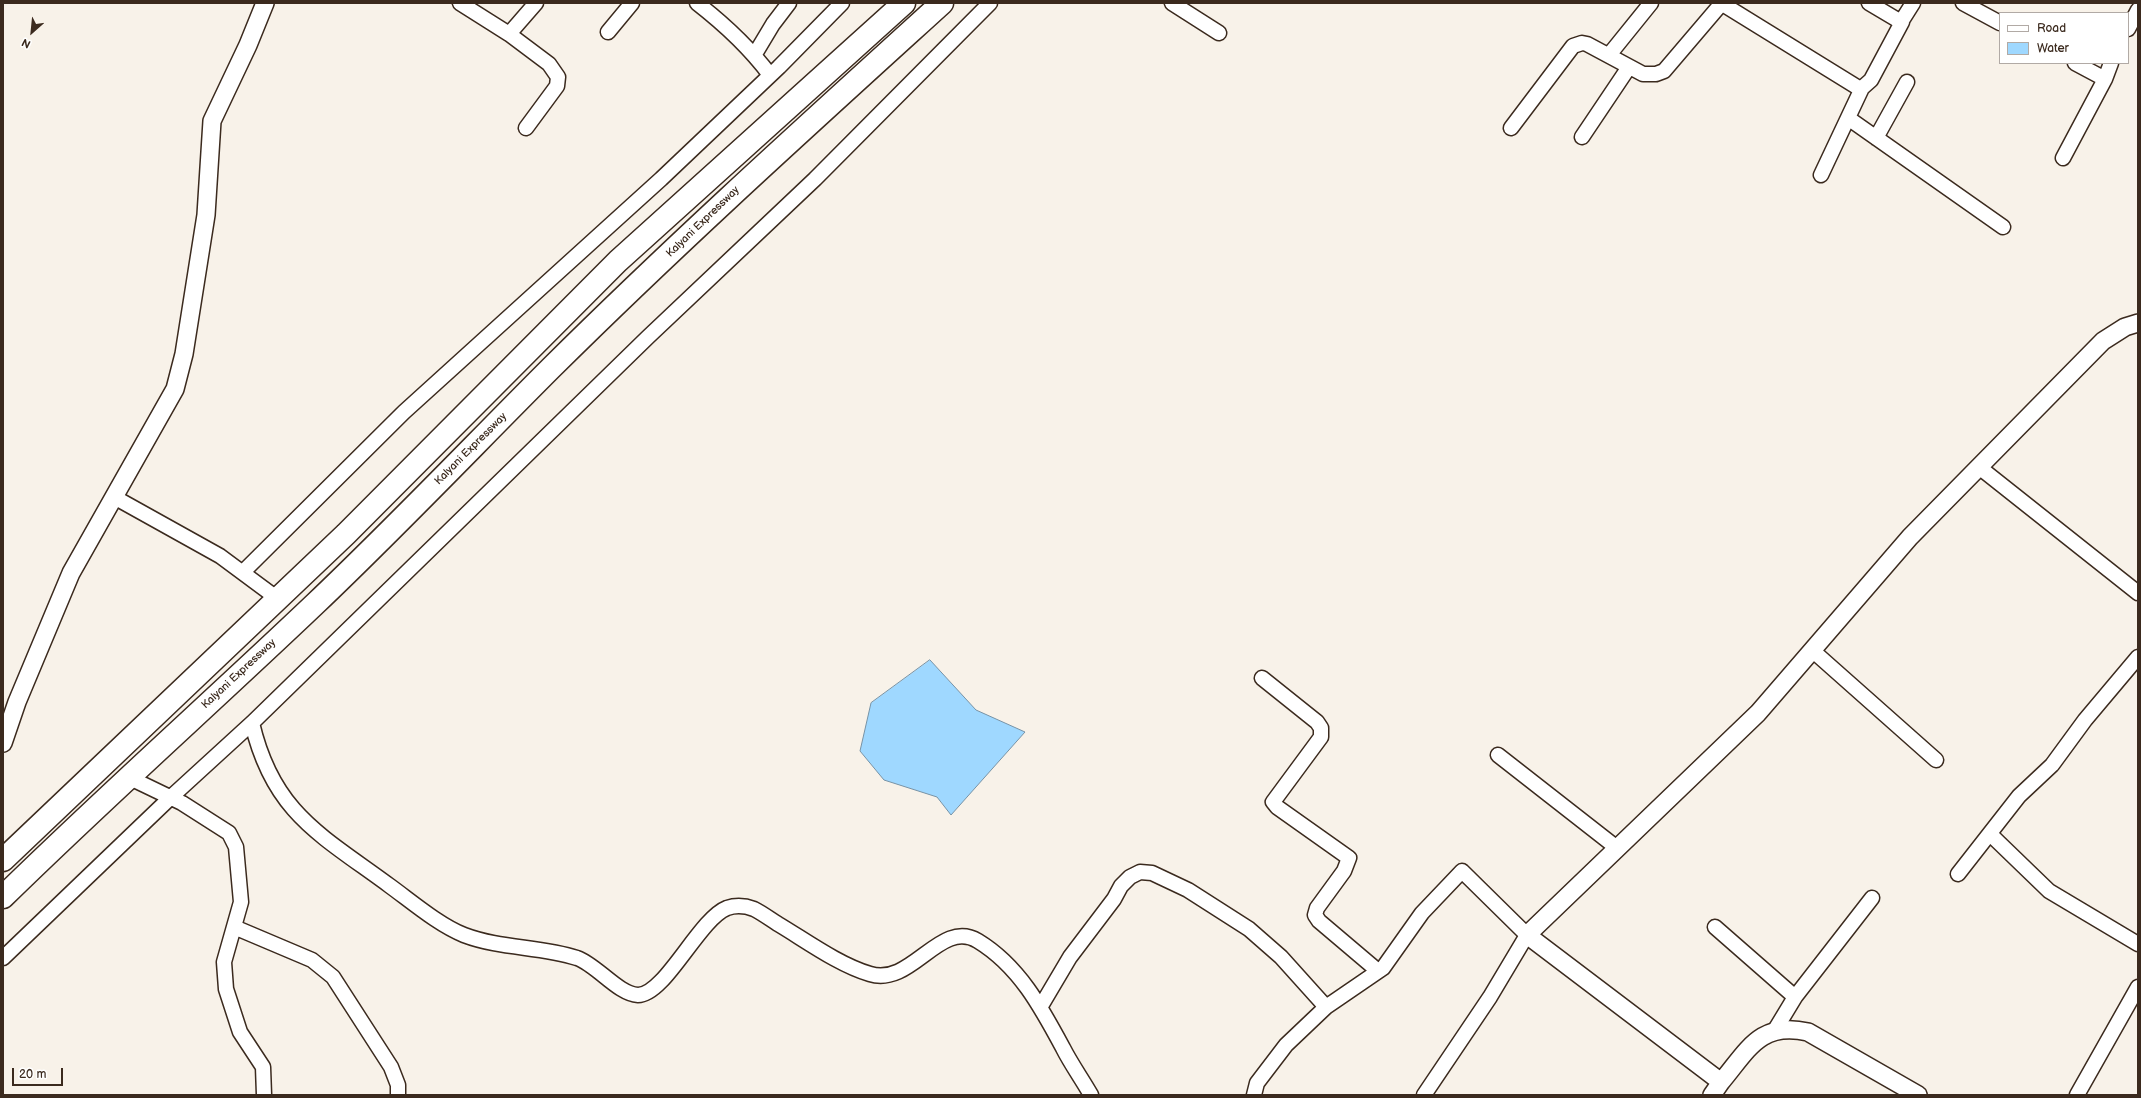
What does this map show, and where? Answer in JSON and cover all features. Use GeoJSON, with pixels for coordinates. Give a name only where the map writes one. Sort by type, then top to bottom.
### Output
{"type":"FeatureCollection","features":[{"type":"Feature","properties":{"kind":"highway"},"geometry":{"type":"LineString","coordinates":[[3,860],[346,534],[618,261],[904,3]]}},
{"type":"Feature","properties":{"kind":"highway","name":"Kalyani Expressway"},"geometry":{"type":"LineString","coordinates":[[3,897],[128,777],[316,602],[444,477],[552,367],[749,178],[942,3]]}},
{"type":"Feature","properties":{"kind":"street"},"geometry":{"type":"LineString","coordinates":[[3,743],[16,702],[71,573],[175,389],[184,354],[206,215],[212,121],[248,45],[265,3]]}},
{"type":"Feature","properties":{"kind":"street"},"geometry":{"type":"LineString","coordinates":[[460,3],[509,34],[549,64],[558,76],[557,86],[526,128]]}},
{"type":"Feature","properties":{"kind":"street"},"geometry":{"type":"LineString","coordinates":[[509,34],[536,3]]}},
{"type":"Feature","properties":{"kind":"street"},"geometry":{"type":"LineString","coordinates":[[608,32],[632,3]]}},
{"type":"Feature","properties":{"kind":"street"},"geometry":{"type":"LineString","coordinates":[[697,3],[719,20],[755,54],[770,74]]}},
{"type":"Feature","properties":{"kind":"street"},"geometry":{"type":"LineString","coordinates":[[755,54],[773,24],[789,3]]}},
{"type":"Feature","properties":{"kind":"street"},"geometry":{"type":"LineString","coordinates":[[243,572],[404,412],[661,179],[842,3]]}},
{"type":"Feature","properties":{"kind":"street"},"geometry":{"type":"LineString","coordinates":[[3,958],[170,798],[252,723],[648,337],[815,179],[990,3]]}},
{"type":"Feature","properties":{"kind":"street"},"geometry":{"type":"LineString","coordinates":[[1172,3],[1219,33]]}},
{"type":"Feature","properties":{"kind":"street"},"geometry":{"type":"LineString","coordinates":[[1609,55],[1651,3]]}},
{"type":"Feature","properties":{"kind":"street"},"geometry":{"type":"LineString","coordinates":[[1511,128],[1573,46],[1582,43],[1609,55],[1644,74],[1656,74],[1664,71],[1722,3],[1857,87],[1862,88]]}},
{"type":"Feature","properties":{"kind":"street"},"geometry":{"type":"LineString","coordinates":[[1869,3],[1902,22]]}},
{"type":"Feature","properties":{"kind":"street"},"geometry":{"type":"LineString","coordinates":[[1821,175],[1862,88],[1871,80],[1902,22],[1914,3]]}},
{"type":"Feature","properties":{"kind":"street"},"geometry":{"type":"LineString","coordinates":[[1963,3],[1999,22]]}},
{"type":"Feature","properties":{"kind":"street"},"geometry":{"type":"LineString","coordinates":[[2129,27],[2138,10]]}},
{"type":"Feature","properties":{"kind":"street"},"geometry":{"type":"LineString","coordinates":[[2077,64],[2105,79]]}},
{"type":"Feature","properties":{"kind":"street"},"geometry":{"type":"LineString","coordinates":[[2063,158],[2105,79],[2111,64]]}},
{"type":"Feature","properties":{"kind":"street"},"geometry":{"type":"LineString","coordinates":[[1582,137],[1629,67]]}},
{"type":"Feature","properties":{"kind":"street"},"geometry":{"type":"LineString","coordinates":[[1876,138],[1907,82]]}},
{"type":"Feature","properties":{"kind":"street"},"geometry":{"type":"LineString","coordinates":[[1848,118],[2003,227]]}},
{"type":"Feature","properties":{"kind":"street"},"geometry":{"type":"LineString","coordinates":[[1424,1095],[1490,997],[1527,935],[1758,713],[1910,536],[2103,341],[2125,327],[2138,323]]}},
{"type":"Feature","properties":{"kind":"street"},"geometry":{"type":"LineString","coordinates":[[1979,467],[2138,593]]}},
{"type":"Feature","properties":{"kind":"street"},"geometry":{"type":"LineString","coordinates":[[114,497],[185,535],[243,572],[278,598]]}},
{"type":"Feature","properties":{"kind":"street"},"geometry":{"type":"LineString","coordinates":[[1812,650],[1936,760]]}},
{"type":"Feature","properties":{"kind":"street"},"geometry":{"type":"LineString","coordinates":[[1958,874],[2019,796],[2052,765],[2086,720],[2138,657]]}},
{"type":"Feature","properties":{"kind":"street"},"geometry":{"type":"LineString","coordinates":[[1262,678],[1317,722],[1321,728],[1321,737],[1273,802],[1277,807],[1349,858],[1344,870],[1317,908],[1315,915],[1319,921],[1378,971]]}},
{"type":"Feature","properties":{"kind":"street"},"geometry":{"type":"LineString","coordinates":[[252,723],[258,749],[265,766],[279,792],[302,820],[423,910],[462,934],[510,947],[560,952],[584,960],[626,991],[636,995],[647,993],[659,983],[708,925],[725,908],[739,906],[754,909],[829,955],[868,974],[882,977],[899,973],[934,947],[956,936],[966,935],[996,954],[1017,975],[1041,1006],[1064,1051],[1091,1095]]}},
{"type":"Feature","properties":{"kind":"street"},"geometry":{"type":"LineString","coordinates":[[1498,755],[1617,848]]}},
{"type":"Feature","properties":{"kind":"street"},"geometry":{"type":"LineString","coordinates":[[128,777],[170,798],[230,833],[236,847],[241,902],[224,962],[226,989],[240,1032],[263,1067],[264,1095]]}},
{"type":"Feature","properties":{"kind":"street"},"geometry":{"type":"LineString","coordinates":[[1990,834],[2049,890],[2138,944]]}},
{"type":"Feature","properties":{"kind":"street"},"geometry":{"type":"LineString","coordinates":[[1254,1095],[1257,1083],[1286,1045],[1326,1007],[1383,968],[1422,912],[1462,871],[1527,935],[1716,1089],[1758,1038],[1775,1030],[1795,1030],[1808,1032],[1915,1094]]}},
{"type":"Feature","properties":{"kind":"street"},"geometry":{"type":"LineString","coordinates":[[1041,1006],[1070,957],[1114,899],[1121,886],[1130,877],[1140,872],[1152,873],[1188,890],[1249,929],[1280,957],[1326,1007]]}},
{"type":"Feature","properties":{"kind":"street"},"geometry":{"type":"LineString","coordinates":[[1775,1030],[1795,997],[1872,898]]}},
{"type":"Feature","properties":{"kind":"street"},"geometry":{"type":"LineString","coordinates":[[234,927],[312,960],[333,976],[391,1067],[398,1085],[398,1095]]}},
{"type":"Feature","properties":{"kind":"street"},"geometry":{"type":"LineString","coordinates":[[1715,927],[1795,997]]}},
{"type":"Feature","properties":{"kind":"street"},"geometry":{"type":"LineString","coordinates":[[2077,1095],[2138,987]]}},
{"type":"Feature","properties":{"kind":"water"},"geometry":{"type":"Polygon","coordinates":[[[930,660],[976,710],[1025,732],[951,815],[937,797],[884,780],[860,751],[871,703],[930,660]]]}}]}
